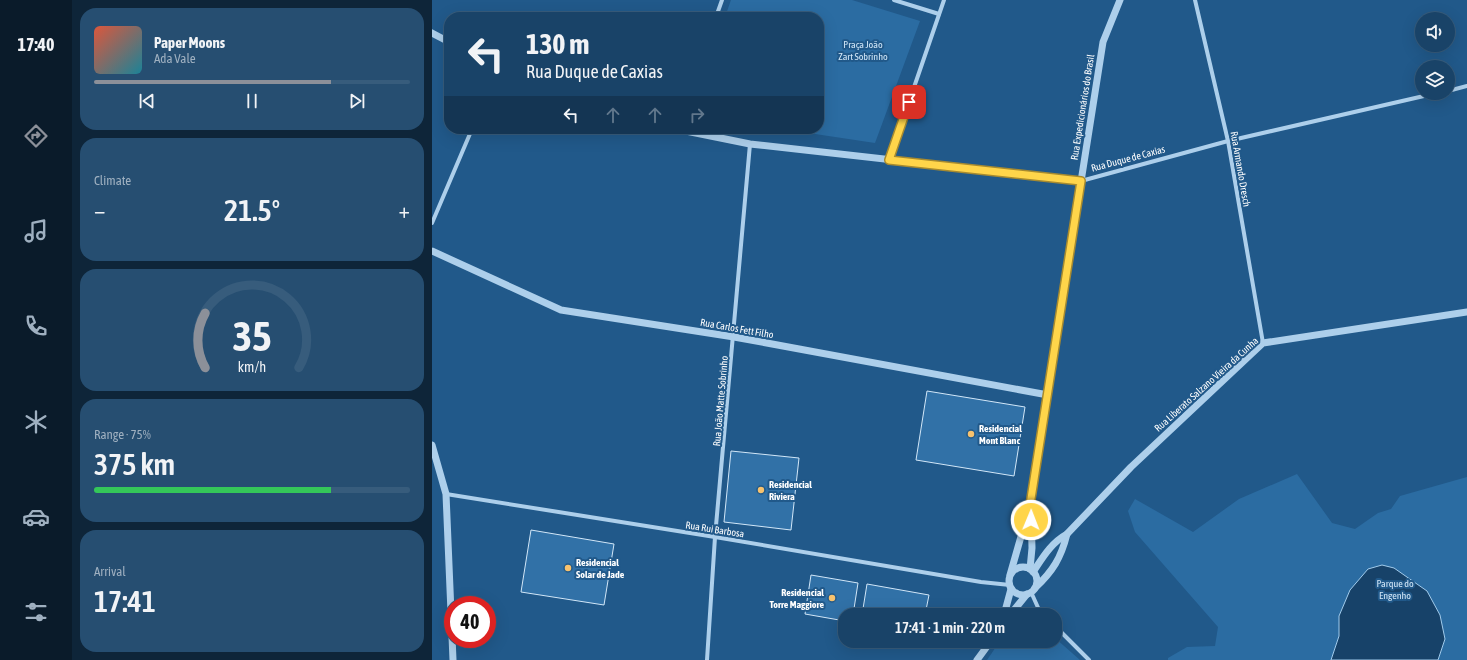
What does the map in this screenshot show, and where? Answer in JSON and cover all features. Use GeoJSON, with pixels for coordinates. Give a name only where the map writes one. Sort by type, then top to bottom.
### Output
{"type":"FeatureCollection","features":[{"type":"Feature","properties":{"kind":"street"},"geometry":{"type":"LineString","coordinates":[[718,12],[722,0]]}},
{"type":"Feature","properties":{"kind":"street"},"geometry":{"type":"LineString","coordinates":[[894,0],[939,14]]}},
{"type":"Feature","properties":{"kind":"street"},"geometry":{"type":"LineString","coordinates":[[889,160],[944,0]]}},
{"type":"Feature","properties":{"kind":"street","name":"Rua Expedicionários do Brasil"},"geometry":{"type":"LineString","coordinates":[[1010,575],[1030,505],[1103,42],[1120,0]]}},
{"type":"Feature","properties":{"kind":"street","name":"Rua Armando Dresch"},"geometry":{"type":"LineString","coordinates":[[1195,0],[1228,141],[1263,343]]}},
{"type":"Feature","properties":{"kind":"street"},"geometry":{"type":"LineString","coordinates":[[432,32],[444,39]]}},
{"type":"Feature","properties":{"kind":"street"},"geometry":{"type":"LineString","coordinates":[[1455,89],[1467,86]]}},
{"type":"Feature","properties":{"kind":"street","name":"Rua Duque de Caxias"},"geometry":{"type":"LineString","coordinates":[[701,134],[750,144],[1081,181],[1228,141],[1415,98]]}},
{"type":"Feature","properties":{"kind":"street"},"geometry":{"type":"LineString","coordinates":[[432,223],[470,134]]}},
{"type":"Feature","properties":{"kind":"street","name":"Rua João Matte Sobrinho"},"geometry":{"type":"LineString","coordinates":[[707,660],[715,536],[734,337],[750,144]]}},
{"type":"Feature","properties":{"kind":"street","name":"Rua Carlos Fett Filho"},"geometry":{"type":"LineString","coordinates":[[432,251],[561,310],[734,337],[1048,395]]}},
{"type":"Feature","properties":{"kind":"street","name":"Rua Liberato Salzano Vieira da Cunha"},"geometry":{"type":"LineString","coordinates":[[1032,570],[1056,540],[1067,534],[1131,467],[1263,343],[1467,312]]}},
{"type":"Feature","properties":{"kind":"street"},"geometry":{"type":"LineString","coordinates":[[432,445],[446,494],[453,660]]}},
{"type":"Feature","properties":{"kind":"street","name":"Rua Rui Barbosa"},"geometry":{"type":"LineString","coordinates":[[446,494],[715,536],[1010,587]]}},
{"type":"Feature","properties":{"kind":"street","name":"Rua Expedicionários do Brasil"},"geometry":{"type":"LineString","coordinates":[[1030,505],[1032,570]]}},
{"type":"Feature","properties":{"kind":"street","name":"Rua Liberato Salzano Vieira da Cunha"},"geometry":{"type":"LineString","coordinates":[[1016,608],[1050,574],[1062,552],[1067,534]]}},
{"type":"Feature","properties":{"kind":"street"},"geometry":{"type":"LineString","coordinates":[[1006,608],[1010,587],[1010,575],[1021,567],[1032,570],[1037,580],[1031,592]]}},
{"type":"Feature","properties":{"kind":"street"},"geometry":{"type":"LineString","coordinates":[[1010,587],[1019,594],[1031,592]]}},
{"type":"Feature","properties":{"kind":"street"},"geometry":{"type":"LineString","coordinates":[[1031,592],[1039,608]]}},
{"type":"Feature","properties":{"kind":"street"},"geometry":{"type":"LineString","coordinates":[[1062,633],[1089,660]]}},
{"type":"Feature","properties":{"kind":"street"},"geometry":{"type":"LineString","coordinates":[[977,660],[985,648]]}},
{"type":"Feature","properties":{"kind":"green space","name":"Praça João Zart Sobrinho"},"geometry":{"type":"Polygon","coordinates":[[[731,0],[852,0],[920,21],[875,143],[815,134],[824,134],[824,12],[727,12],[731,0]]]}},
{"type":"Feature","properties":{"kind":"green space","name":"Parque do Engenho"},"geometry":{"type":"Polygon","coordinates":[[[1297,474],[1332,523],[1355,529],[1378,513],[1391,509],[1400,496],[1467,477],[1467,660],[1168,660],[1168,658],[1187,647],[1215,646],[1218,627],[1135,532],[1128,511],[1135,499],[1193,532],[1239,499],[1297,474]]]}},
{"type":"Feature","properties":{"kind":"green space"},"geometry":{"type":"Polygon","coordinates":[[[1062,644],[1080,660],[987,660],[995,648],[1062,648],[1062,644]]]}},
{"type":"Feature","properties":{"kind":"shaded area"},"geometry":{"type":"Polygon","coordinates":[[[1382,565],[1394,568],[1427,591],[1440,615],[1445,639],[1438,660],[1331,660],[1339,636],[1339,616],[1350,590],[1368,569],[1382,565]]]}},
{"type":"Feature","properties":{"kind":"building","name":"Residencial Mont Blanc"},"geometry":{"type":"Polygon","coordinates":[[[927,391],[1025,407],[1014,476],[916,460],[927,391]]]}},
{"type":"Feature","properties":{"kind":"building","name":"Residencial Riviera"},"geometry":{"type":"Polygon","coordinates":[[[731,451],[799,458],[791,530],[724,522],[731,451]]]}},
{"type":"Feature","properties":{"kind":"building","name":"Residencial Solar de Jade"},"geometry":{"type":"Polygon","coordinates":[[[531,530],[614,544],[604,605],[521,592],[531,530]]]}},
{"type":"Feature","properties":{"kind":"building","name":"Residencial Torre Maggiore"},"geometry":{"type":"Polygon","coordinates":[[[811,575],[858,583],[854,608],[838,608],[838,620],[805,614],[811,575]]]}},
{"type":"Feature","properties":{"kind":"building"},"geometry":{"type":"Polygon","coordinates":[[[867,584],[929,595],[926,608],[863,608],[867,584]]]}},
{"type":"Feature","properties":{"kind":"place","name":"Residencial Mont Blanc"},"geometry":{"type":"Point","coordinates":[971,434]}},
{"type":"Feature","properties":{"kind":"place","name":"Residencial Riviera"},"geometry":{"type":"Point","coordinates":[761,490]}},
{"type":"Feature","properties":{"kind":"place","name":"Residencial Solar de Jade"},"geometry":{"type":"Point","coordinates":[568,568]}},
{"type":"Feature","properties":{"kind":"place","name":"Residencial Torre Maggiore"},"geometry":{"type":"Point","coordinates":[832,598]}},
{"type":"Feature","properties":{"kind":"route"},"geometry":{"type":"LineString","coordinates":[[909,102],[889,160],[1081,181],[1030,505],[1031,520]]}}]}
